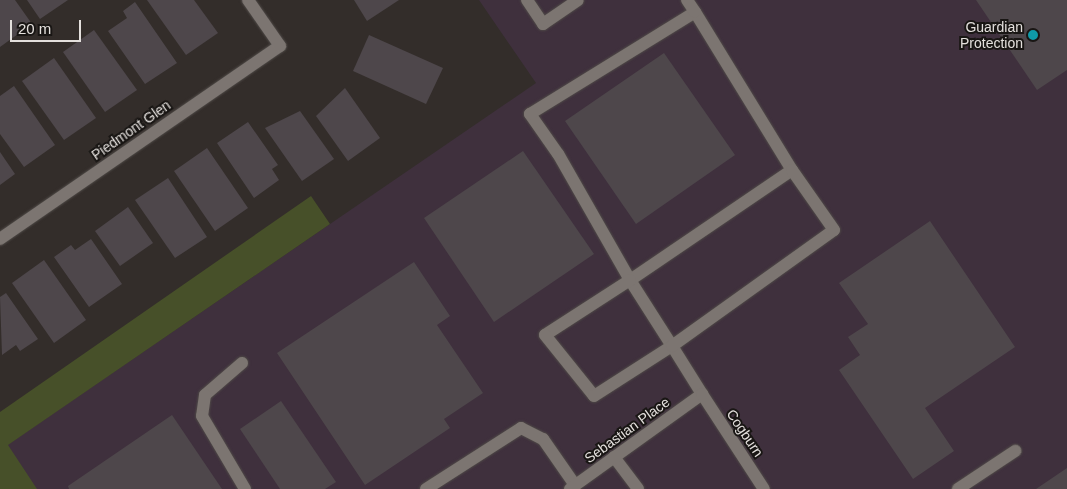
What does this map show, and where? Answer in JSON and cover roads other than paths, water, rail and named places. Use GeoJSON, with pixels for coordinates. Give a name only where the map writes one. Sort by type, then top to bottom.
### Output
{"type":"FeatureCollection","features":[{"type":"Feature","properties":{"kind":"street","name":"Piedmont Glen"},"geometry":{"type":"LineString","coordinates":[[0,239],[280,46],[248,0]]}},
{"type":"Feature","properties":{"kind":"street"},"geometry":{"type":"LineString","coordinates":[[527,0],[543,24],[578,0]]}},
{"type":"Feature","properties":{"kind":"street"},"geometry":{"type":"LineString","coordinates":[[687,0],[792,170],[834,230],[672,346],[594,396],[545,335],[792,170]]}},
{"type":"Feature","properties":{"kind":"street","name":"Cogburn"},"geometry":{"type":"LineString","coordinates":[[695,12],[530,114],[558,154],[630,280],[764,489]]}},
{"type":"Feature","properties":{"kind":"street"},"geometry":{"type":"LineString","coordinates":[[242,363],[205,395],[202,416],[245,489]]}},
{"type":"Feature","properties":{"kind":"street","name":"Sebastian Place"},"geometry":{"type":"LineString","coordinates":[[573,487],[702,394]]}},
{"type":"Feature","properties":{"kind":"street"},"geometry":{"type":"LineString","coordinates":[[426,489],[521,428],[544,439],[573,487]]}},
{"type":"Feature","properties":{"kind":"street"},"geometry":{"type":"LineString","coordinates":[[958,489],[1015,451]]}},
{"type":"Feature","properties":{"kind":"street"},"geometry":{"type":"LineString","coordinates":[[614,457],[638,489]]}},
{"type":"Feature","properties":{"kind":"place","name":"Guardian Protection"},"geometry":{"type":"Point","coordinates":[1033,35]}}]}
